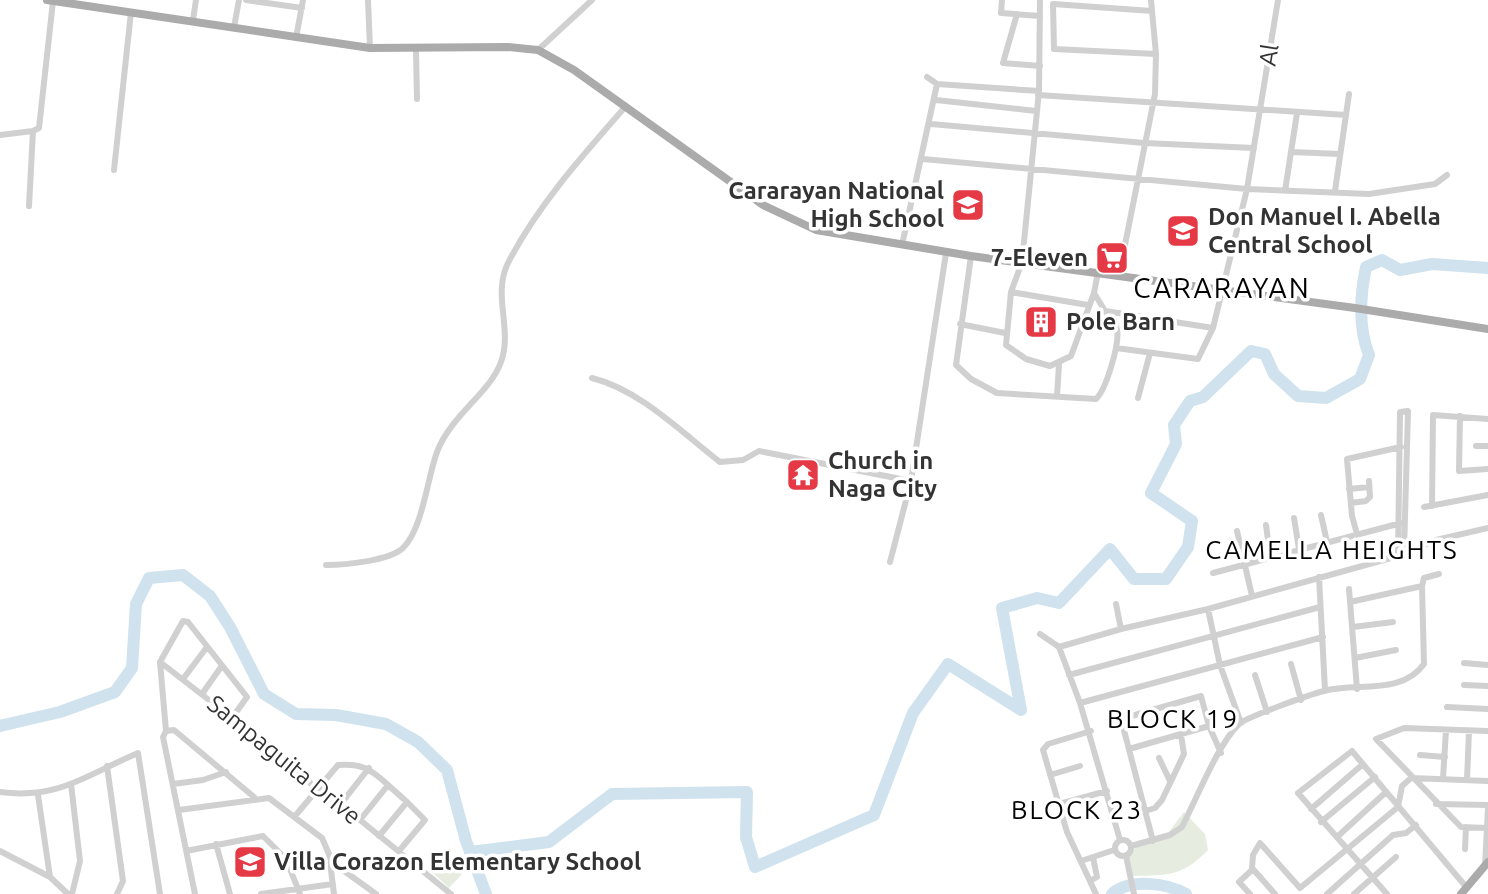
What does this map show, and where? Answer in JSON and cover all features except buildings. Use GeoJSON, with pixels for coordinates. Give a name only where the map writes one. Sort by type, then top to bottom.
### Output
{"type":"FeatureCollection","features":[{"type":"Feature","properties":{"kind":"main road"},"geometry":{"type":"LineString","coordinates":[[50,1],[94,2],[131,12],[370,48],[416,50],[507,47],[538,50],[626,106],[763,205],[816,230],[946,253],[1355,308],[1488,329]]}},
{"type":"Feature","properties":{"kind":"main road"},"geometry":{"type":"LineString","coordinates":[[1464,891],[1486,864]]}},
{"type":"Feature","properties":{"kind":"street"},"geometry":{"type":"LineString","coordinates":[[193,20],[196,0]]}},
{"type":"Feature","properties":{"kind":"street"},"geometry":{"type":"LineString","coordinates":[[233,27],[239,0]]}},
{"type":"Feature","properties":{"kind":"street"},"geometry":{"type":"LineString","coordinates":[[246,0],[302,4],[296,38]]}},
{"type":"Feature","properties":{"kind":"street"},"geometry":{"type":"LineString","coordinates":[[368,0],[370,48]]}},
{"type":"Feature","properties":{"kind":"street"},"geometry":{"type":"LineString","coordinates":[[538,50],[592,0]]}},
{"type":"Feature","properties":{"kind":"street"},"geometry":{"type":"LineString","coordinates":[[1002,0],[1001,13],[1040,16]]}},
{"type":"Feature","properties":{"kind":"street"},"geometry":{"type":"LineString","coordinates":[[1040,0],[1039,93],[1029,169],[1022,262],[1011,292],[1005,333],[1006,345],[1026,359],[1050,366],[1059,364],[1070,356],[1094,293],[1098,272]]}},
{"type":"Feature","properties":{"kind":"street"},"geometry":{"type":"LineString","coordinates":[[1119,275],[1153,105],[1156,54],[1151,0]]}},
{"type":"Feature","properties":{"kind":"street","name":"Al"},"geometry":{"type":"LineString","coordinates":[[1150,353],[1198,359],[1213,328],[1247,190],[1278,0]]}},
{"type":"Feature","properties":{"kind":"street"},"geometry":{"type":"LineString","coordinates":[[0,135],[39,128],[50,1]]}},
{"type":"Feature","properties":{"kind":"street"},"geometry":{"type":"LineString","coordinates":[[1152,11],[1054,4],[1054,49],[1156,54]]}},
{"type":"Feature","properties":{"kind":"street"},"geometry":{"type":"LineString","coordinates":[[114,170],[131,12]]}},
{"type":"Feature","properties":{"kind":"street"},"geometry":{"type":"LineString","coordinates":[[1017,14],[1003,63],[1040,66]]}},
{"type":"Feature","properties":{"kind":"street"},"geometry":{"type":"LineString","coordinates":[[416,50],[417,99]]}},
{"type":"Feature","properties":{"kind":"street"},"geometry":{"type":"LineString","coordinates":[[928,77],[937,84],[1153,105],[1346,115]]}},
{"type":"Feature","properties":{"kind":"street"},"geometry":{"type":"LineString","coordinates":[[902,245],[931,124],[937,84]]}},
{"type":"Feature","properties":{"kind":"street"},"geometry":{"type":"LineString","coordinates":[[979,105],[981,87]]}},
{"type":"Feature","properties":{"kind":"street"},"geometry":{"type":"LineString","coordinates":[[1335,191],[1349,94]]}},
{"type":"Feature","properties":{"kind":"street"},"geometry":{"type":"LineString","coordinates":[[936,100],[1036,111]]}},
{"type":"Feature","properties":{"kind":"street"},"geometry":{"type":"LineString","coordinates":[[326,565],[344,565],[390,555],[403,548],[411,532],[437,452],[447,433],[471,400],[486,388],[501,364],[508,334],[500,295],[507,265],[580,159],[626,106]]}},
{"type":"Feature","properties":{"kind":"street"},"geometry":{"type":"LineString","coordinates":[[1285,191],[1297,113]]}},
{"type":"Feature","properties":{"kind":"street"},"geometry":{"type":"LineString","coordinates":[[931,124],[1144,143],[1254,148]]}},
{"type":"Feature","properties":{"kind":"street"},"geometry":{"type":"LineString","coordinates":[[29,206],[33,131]]}},
{"type":"Feature","properties":{"kind":"street"},"geometry":{"type":"LineString","coordinates":[[1291,152],[1340,154]]}},
{"type":"Feature","properties":{"kind":"street"},"geometry":{"type":"LineString","coordinates":[[923,159],[1247,190],[1389,192],[1435,184],[1447,175]]}},
{"type":"Feature","properties":{"kind":"street"},"geometry":{"type":"LineString","coordinates":[[890,562],[911,481],[946,253]]}},
{"type":"Feature","properties":{"kind":"street"},"geometry":{"type":"LineString","coordinates":[[971,256],[956,365],[971,379],[997,393],[1096,399],[1100,397],[1116,348],[1117,326],[1094,293]]}},
{"type":"Feature","properties":{"kind":"street"},"geometry":{"type":"LineString","coordinates":[[1011,292],[1088,305]]}},
{"type":"Feature","properties":{"kind":"street"},"geometry":{"type":"LineString","coordinates":[[1105,311],[1213,328]]}},
{"type":"Feature","properties":{"kind":"street"},"geometry":{"type":"LineString","coordinates":[[960,324],[1005,333]]}},
{"type":"Feature","properties":{"kind":"street"},"geometry":{"type":"LineString","coordinates":[[1116,348],[1150,353],[1138,398]]}},
{"type":"Feature","properties":{"kind":"street"},"geometry":{"type":"LineString","coordinates":[[1056,396],[1059,364]]}},
{"type":"Feature","properties":{"kind":"street"},"geometry":{"type":"LineString","coordinates":[[592,378],[612,383],[646,404],[720,462],[743,460],[759,451],[911,481]]}},
{"type":"Feature","properties":{"kind":"street"},"geometry":{"type":"LineString","coordinates":[[1401,554],[1403,447],[1400,412],[1408,411],[1403,447]]}},
{"type":"Feature","properties":{"kind":"street"},"geometry":{"type":"LineString","coordinates":[[1432,506],[1433,415],[1488,419]]}},
{"type":"Feature","properties":{"kind":"street"},"geometry":{"type":"LineString","coordinates":[[1460,416],[1460,471],[1488,469]]}},
{"type":"Feature","properties":{"kind":"street"},"geometry":{"type":"LineString","coordinates":[[1476,446],[1488,446]]}},
{"type":"Feature","properties":{"kind":"street"},"geometry":{"type":"LineString","coordinates":[[1357,534],[1347,459],[1403,447]]}},
{"type":"Feature","properties":{"kind":"street"},"geometry":{"type":"LineString","coordinates":[[1349,489],[1369,484],[1370,497],[1366,501],[1351,503]]}},
{"type":"Feature","properties":{"kind":"street"},"geometry":{"type":"LineString","coordinates":[[1424,507],[1488,495]]}},
{"type":"Feature","properties":{"kind":"street"},"geometry":{"type":"LineString","coordinates":[[1321,515],[1327,542]]}},
{"type":"Feature","properties":{"kind":"street"},"geometry":{"type":"LineString","coordinates":[[1294,518],[1299,550]]}},
{"type":"Feature","properties":{"kind":"street"},"geometry":{"type":"LineString","coordinates":[[1213,573],[1401,524]]}},
{"type":"Feature","properties":{"kind":"street"},"geometry":{"type":"LineString","coordinates":[[1266,525],[1270,556]]}},
{"type":"Feature","properties":{"kind":"street"},"geometry":{"type":"LineString","coordinates":[[1059,647],[1121,629],[1208,609],[1401,554],[1436,540],[1488,528]]}},
{"type":"Feature","properties":{"kind":"street"},"geometry":{"type":"LineString","coordinates":[[1237,530],[1252,596]]}},
{"type":"Feature","properties":{"kind":"street"},"geometry":{"type":"LineString","coordinates":[[1120,840],[1131,846],[1153,841],[1182,827],[1221,753],[1241,723],[1325,690],[1400,682],[1419,672],[1424,664],[1422,586],[1424,578],[1439,574]]}},
{"type":"Feature","properties":{"kind":"street"},"geometry":{"type":"LineString","coordinates":[[1319,577],[1325,690]]}},
{"type":"Feature","properties":{"kind":"street"},"geometry":{"type":"LineString","coordinates":[[1350,602],[1422,586]]}},
{"type":"Feature","properties":{"kind":"street"},"geometry":{"type":"LineString","coordinates":[[1349,589],[1357,688]]}},
{"type":"Feature","properties":{"kind":"street"},"geometry":{"type":"LineString","coordinates":[[1116,604],[1121,629]]}},
{"type":"Feature","properties":{"kind":"street"},"geometry":{"type":"LineString","coordinates":[[1069,675],[1320,607]]}},
{"type":"Feature","properties":{"kind":"street"},"geometry":{"type":"LineString","coordinates":[[1208,609],[1220,665],[1241,723]]}},
{"type":"Feature","properties":{"kind":"street"},"geometry":{"type":"LineString","coordinates":[[195,894],[163,737],[166,731],[160,662],[183,621],[188,622],[247,697],[232,718]]}},
{"type":"Feature","properties":{"kind":"street"},"geometry":{"type":"LineString","coordinates":[[1353,627],[1393,622]]}},
{"type":"Feature","properties":{"kind":"street"},"geometry":{"type":"LineString","coordinates":[[1040,634],[1059,647],[1091,731],[1120,840],[1114,850],[1081,861]]}},
{"type":"Feature","properties":{"kind":"street"},"geometry":{"type":"LineString","coordinates":[[1080,703],[1323,637]]}},
{"type":"Feature","properties":{"kind":"street"},"geometry":{"type":"LineString","coordinates":[[183,678],[207,647]]}},
{"type":"Feature","properties":{"kind":"street"},"geometry":{"type":"LineString","coordinates":[[1355,658],[1396,650]]}},
{"type":"Feature","properties":{"kind":"street","name":"Sampaguita Drive"},"geometry":{"type":"LineString","coordinates":[[160,662],[232,718],[317,791],[360,820],[451,894]]}},
{"type":"Feature","properties":{"kind":"street"},"geometry":{"type":"LineString","coordinates":[[1464,663],[1488,665]]}},
{"type":"Feature","properties":{"kind":"street"},"geometry":{"type":"LineString","coordinates":[[1291,664],[1301,700]]}},
{"type":"Feature","properties":{"kind":"street"},"geometry":{"type":"LineString","coordinates":[[202,694],[221,667]]}},
{"type":"Feature","properties":{"kind":"street"},"geometry":{"type":"LineString","coordinates":[[1255,676],[1268,712]]}},
{"type":"Feature","properties":{"kind":"street"},"geometry":{"type":"LineString","coordinates":[[1464,685],[1488,686]]}},
{"type":"Feature","properties":{"kind":"street"},"geometry":{"type":"LineString","coordinates":[[1153,841],[1121,719],[1201,696],[1209,726],[1221,753]]}},
{"type":"Feature","properties":{"kind":"street"},"geometry":{"type":"LineString","coordinates":[[1447,707],[1488,709]]}},
{"type":"Feature","properties":{"kind":"street"},"geometry":{"type":"LineString","coordinates":[[1129,749],[1209,726]]}},
{"type":"Feature","properties":{"kind":"street"},"geometry":{"type":"LineString","coordinates":[[1487,828],[1461,827],[1376,739],[1404,728],[1488,732]]}},
{"type":"Feature","properties":{"kind":"street"},"geometry":{"type":"LineString","coordinates":[[166,731],[174,730],[254,797]]}},
{"type":"Feature","properties":{"kind":"street"},"geometry":{"type":"LineString","coordinates":[[1443,779],[1446,730]]}},
{"type":"Feature","properties":{"kind":"street"},"geometry":{"type":"LineString","coordinates":[[1091,731],[1044,746],[1059,804],[1096,894]]}},
{"type":"Feature","properties":{"kind":"street"},"geometry":{"type":"LineString","coordinates":[[1467,780],[1469,731]]}},
{"type":"Feature","properties":{"kind":"street"},"geometry":{"type":"LineString","coordinates":[[1145,811],[1155,808],[1162,800],[1184,754],[1181,735]]}},
{"type":"Feature","properties":{"kind":"street"},"geometry":{"type":"LineString","coordinates":[[1387,894],[1298,793],[1352,751],[1416,825],[1464,891]]}},
{"type":"Feature","properties":{"kind":"street"},"geometry":{"type":"LineString","coordinates":[[0,792],[38,795],[71,784],[138,754],[160,894]]}},
{"type":"Feature","properties":{"kind":"street"},"geometry":{"type":"LineString","coordinates":[[1420,755],[1445,757]]}},
{"type":"Feature","properties":{"kind":"street"},"geometry":{"type":"LineString","coordinates":[[1159,758],[1170,781]]}},
{"type":"Feature","properties":{"kind":"street"},"geometry":{"type":"LineString","coordinates":[[295,816],[338,765],[354,764],[369,768],[425,820],[398,851]]}},
{"type":"Feature","properties":{"kind":"street"},"geometry":{"type":"LineString","coordinates":[[1311,808],[1363,764]]}},
{"type":"Feature","properties":{"kind":"street"},"geometry":{"type":"LineString","coordinates":[[107,766],[123,881],[117,894]]}},
{"type":"Feature","properties":{"kind":"street"},"geometry":{"type":"LineString","coordinates":[[1050,775],[1080,766]]}},
{"type":"Feature","properties":{"kind":"street"},"geometry":{"type":"LineString","coordinates":[[340,805],[369,768]]}},
{"type":"Feature","properties":{"kind":"street"},"geometry":{"type":"LineString","coordinates":[[173,784],[203,780],[226,772]]}},
{"type":"Feature","properties":{"kind":"street"},"geometry":{"type":"LineString","coordinates":[[1321,822],[1375,777]]}},
{"type":"Feature","properties":{"kind":"street"},"geometry":{"type":"LineString","coordinates":[[1275,894],[1253,869],[1253,855],[1260,843],[1300,888],[1398,807],[1402,786],[1411,778],[1488,781]]}},
{"type":"Feature","properties":{"kind":"street"},"geometry":{"type":"LineString","coordinates":[[0,851],[50,877],[70,894],[80,861],[71,784]]}},
{"type":"Feature","properties":{"kind":"street"},"geometry":{"type":"LineString","coordinates":[[360,820],[388,785]]}},
{"type":"Feature","properties":{"kind":"street"},"geometry":{"type":"LineString","coordinates":[[1059,804],[1107,791]]}},
{"type":"Feature","properties":{"kind":"street"},"geometry":{"type":"LineString","coordinates":[[1337,837],[1386,792]]}},
{"type":"Feature","properties":{"kind":"street"},"geometry":{"type":"LineString","coordinates":[[38,795],[50,877]]}},
{"type":"Feature","properties":{"kind":"street"},"geometry":{"type":"LineString","coordinates":[[179,810],[254,797],[269,798],[322,838],[334,894]]}},
{"type":"Feature","properties":{"kind":"street"},"geometry":{"type":"LineString","coordinates":[[379,836],[407,802]]}},
{"type":"Feature","properties":{"kind":"street"},"geometry":{"type":"LineString","coordinates":[[1436,804],[1488,807],[1486,864]]}},
{"type":"Feature","properties":{"kind":"street"},"geometry":{"type":"LineString","coordinates":[[1331,893],[1360,862],[1393,835],[1406,834],[1416,825]]}},
{"type":"Feature","properties":{"kind":"street"},"geometry":{"type":"LineString","coordinates":[[1465,849],[1466,827]]}},
{"type":"Feature","properties":{"kind":"street"},"geometry":{"type":"LineString","coordinates":[[186,850],[263,836],[286,859],[299,891]]}},
{"type":"Feature","properties":{"kind":"street"},"geometry":{"type":"LineString","coordinates":[[216,844],[230,894]]}},
{"type":"Feature","properties":{"kind":"street"},"geometry":{"type":"LineString","coordinates":[[1131,846],[1126,856],[1134,894]]}},
{"type":"Feature","properties":{"kind":"street"},"geometry":{"type":"LineString","coordinates":[[1114,850],[1119,856],[1126,856]]}},
{"type":"Feature","properties":{"kind":"street"},"geometry":{"type":"LineString","coordinates":[[1090,881],[1097,877],[1093,857]]}},
{"type":"Feature","properties":{"kind":"street"},"geometry":{"type":"LineString","coordinates":[[1354,894],[1396,857]]}},
{"type":"Feature","properties":{"kind":"street"},"geometry":{"type":"LineString","coordinates":[[330,867],[340,868],[376,894]]}},
{"type":"Feature","properties":{"kind":"street"},"geometry":{"type":"LineString","coordinates":[[1250,894],[1238,882],[1253,869]]}},
{"type":"Feature","properties":{"kind":"street"},"geometry":{"type":"LineString","coordinates":[[264,894],[333,884]]}},
{"type":"Feature","properties":{"kind":"street"},"geometry":{"type":"LineString","coordinates":[[362,894],[363,884]]}},
{"type":"Feature","properties":{"kind":"shaded area"},"geometry":{"type":"Polygon","coordinates":[[[1184,812],[1205,834],[1208,850],[1199,859],[1174,873],[1132,876],[1127,857],[1143,840],[1168,833],[1184,812]]]}},
{"type":"Feature","properties":{"kind":"shaded area"},"geometry":{"type":"Polygon","coordinates":[[[441,855],[462,874],[449,888],[428,868],[441,855]]]}},
{"type":"Feature","properties":{"kind":"waterway"},"geometry":{"type":"LineString","coordinates":[[470,852],[549,842],[612,794],[747,792],[746,837],[755,867],[874,815],[913,713],[948,664],[1021,710],[1002,608],[1037,598],[1059,603],[1110,549],[1134,579],[1166,579],[1188,547],[1192,521],[1151,493],[1176,444],[1174,425],[1190,401],[1203,397],[1251,351],[1265,354],[1274,374],[1298,396],[1326,398],[1360,379],[1369,355],[1363,334],[1361,311],[1366,267],[1382,260],[1400,270],[1432,264],[1488,268]]}},
{"type":"Feature","properties":{"kind":"waterway"},"geometry":{"type":"LineString","coordinates":[[0,726],[60,712],[115,692],[132,668],[136,604],[149,578],[183,575],[210,596],[230,627],[264,694],[296,714],[336,715],[386,724],[418,742],[447,770],[466,841],[486,894]]}},
{"type":"Feature","properties":{"kind":"waterway"},"geometry":{"type":"LineString","coordinates":[[1112,894],[1119,889],[1138,884],[1169,887],[1186,894]]}},
{"type":"Feature","properties":{"kind":"place","name":"Cararayan National High School"},"geometry":{"type":"Point","coordinates":[968,205]}},
{"type":"Feature","properties":{"kind":"place","name":"Don Manuel I. Abella Central School"},"geometry":{"type":"Point","coordinates":[1183,231]}},
{"type":"Feature","properties":{"kind":"place","name":"7-Eleven"},"geometry":{"type":"Point","coordinates":[1112,258]}},
{"type":"Feature","properties":{"kind":"place","name":"Pole Barn"},"geometry":{"type":"Point","coordinates":[1041,322]}},
{"type":"Feature","properties":{"kind":"place","name":"Church in Naga City"},"geometry":{"type":"Point","coordinates":[803,475]}},
{"type":"Feature","properties":{"kind":"place","name":"Villa Corazon Elementary School"},"geometry":{"type":"Point","coordinates":[250,862]}},
{"type":"Feature","properties":{"kind":"district","name":"CARARAYAN"},"geometry":{"type":"Point","coordinates":[1222,288]}},
{"type":"Feature","properties":{"kind":"district","name":"CAMELLA HEIGHTS"},"geometry":{"type":"Point","coordinates":[1332,550]}},
{"type":"Feature","properties":{"kind":"district","name":"BLOCK 19"},"geometry":{"type":"Point","coordinates":[1173,719]}},
{"type":"Feature","properties":{"kind":"district","name":"BLOCK 23"},"geometry":{"type":"Point","coordinates":[1077,810]}}]}
